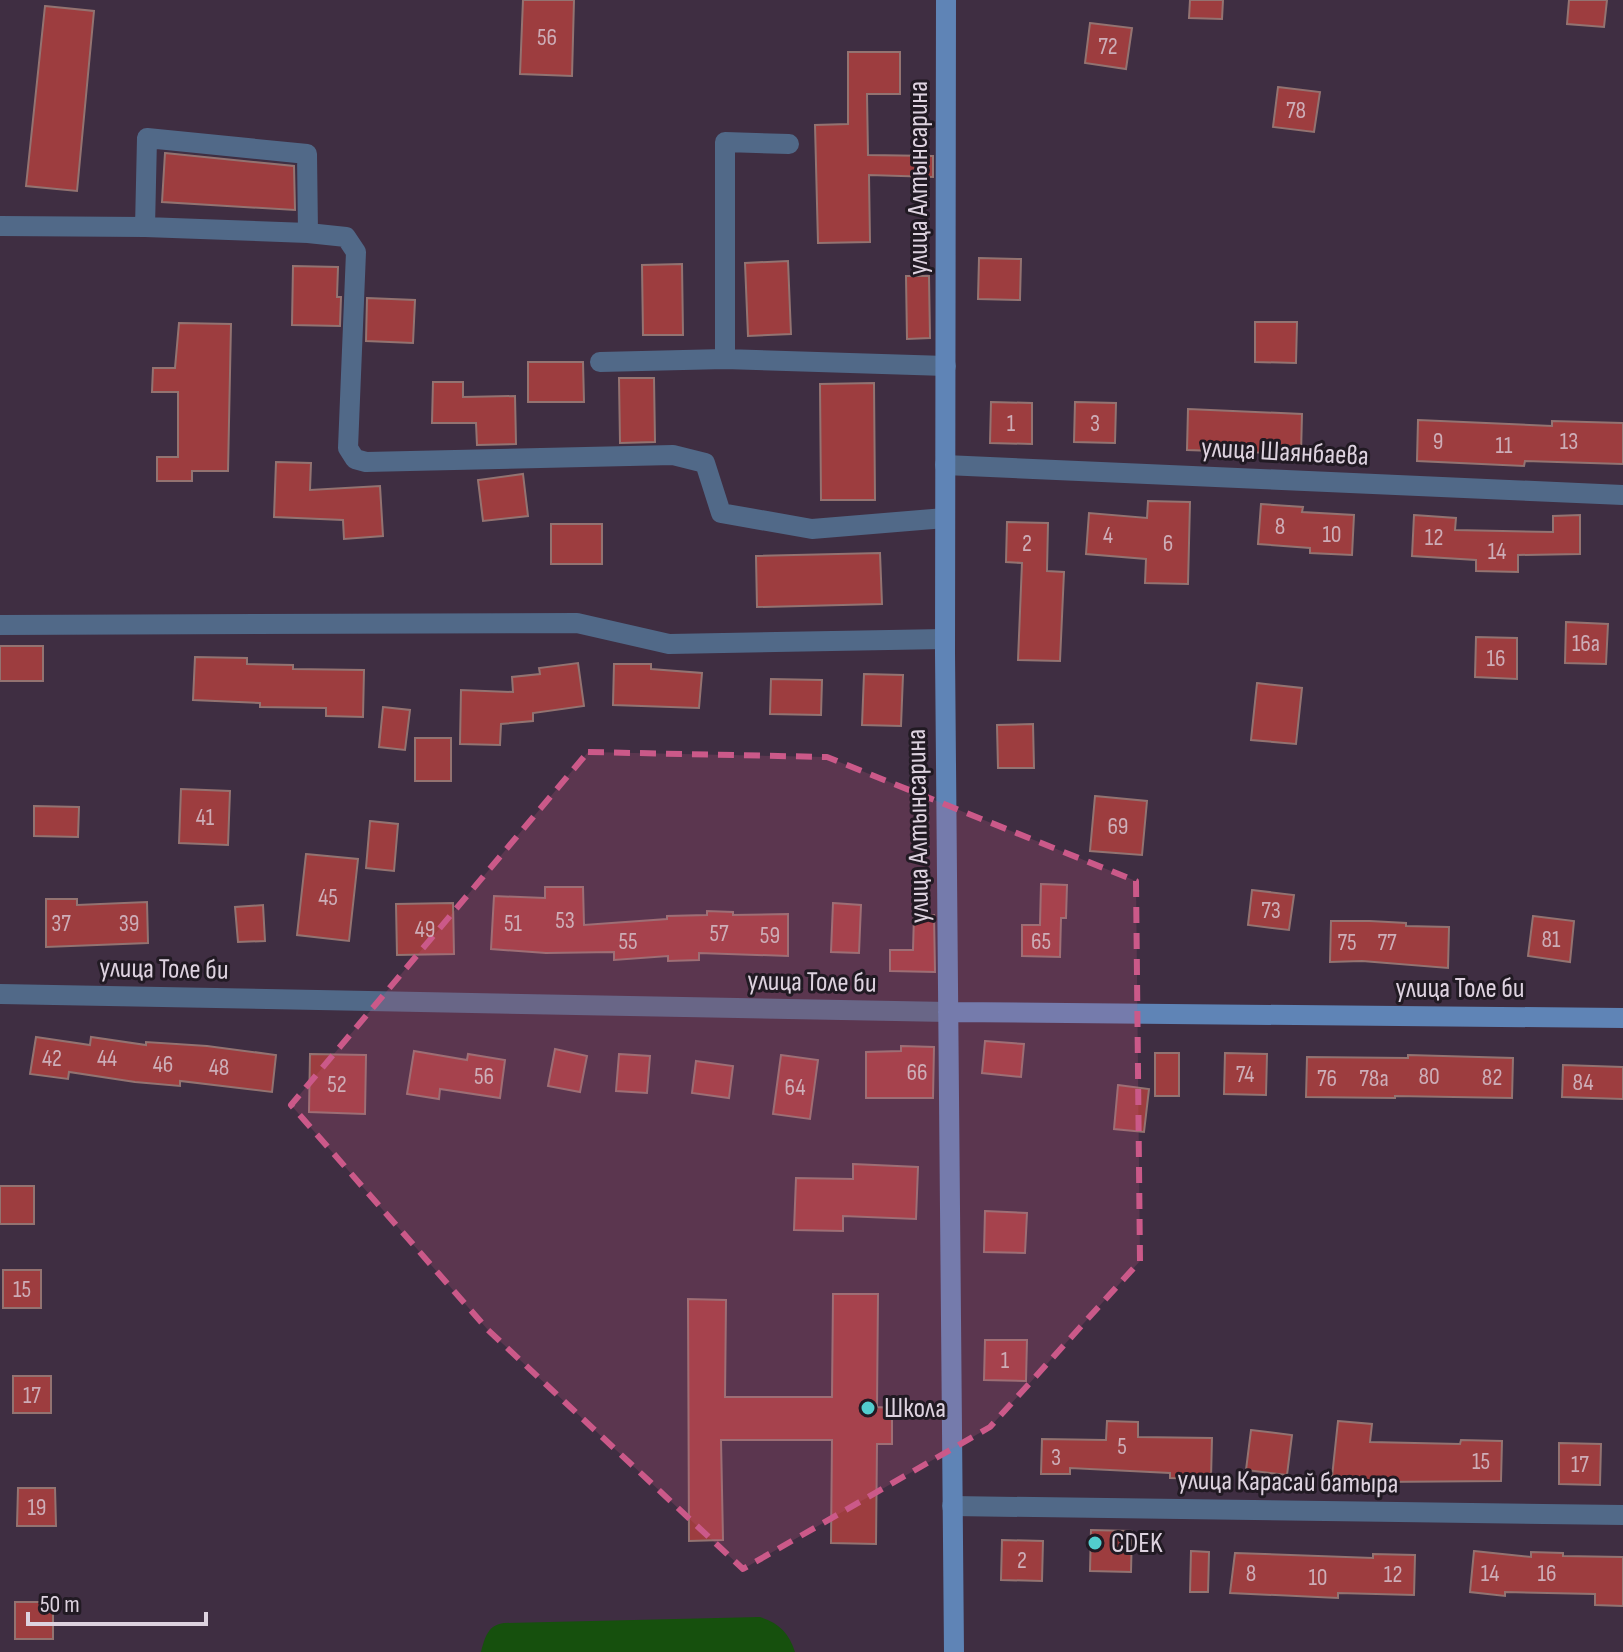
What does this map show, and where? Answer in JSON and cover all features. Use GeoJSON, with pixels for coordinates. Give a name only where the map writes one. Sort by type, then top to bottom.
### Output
{"type":"FeatureCollection","features":[{"type":"Feature","properties":{"kind":"street","name":"улица Алтынсарина"},"geometry":{"type":"LineString","coordinates":[[946,0],[945,639],[954,1652]]}},
{"type":"Feature","properties":{"kind":"street"},"geometry":{"type":"LineString","coordinates":[[145,227],[147,138],[307,154],[308,233]]}},
{"type":"Feature","properties":{"kind":"street"},"geometry":{"type":"LineString","coordinates":[[725,359],[725,142],[789,144]]}},
{"type":"Feature","properties":{"kind":"street"},"geometry":{"type":"LineString","coordinates":[[0,226],[145,227],[346,237],[356,252],[348,448],[355,459],[366,462],[673,455],[705,463],[721,513],[812,529],[945,518]]}},
{"type":"Feature","properties":{"kind":"street"},"geometry":{"type":"LineString","coordinates":[[600,362],[725,359],[946,366]]}},
{"type":"Feature","properties":{"kind":"street","name":"улица Шаянбаева"},"geometry":{"type":"LineString","coordinates":[[945,465],[1623,495]]}},
{"type":"Feature","properties":{"kind":"street"},"geometry":{"type":"LineString","coordinates":[[0,625],[577,623],[669,644],[945,639]]}},
{"type":"Feature","properties":{"kind":"street","name":"улица Толе би"},"geometry":{"type":"LineString","coordinates":[[0,994],[948,1012],[1623,1018]]}},
{"type":"Feature","properties":{"kind":"street","name":"улица Карасай батыра"},"geometry":{"type":"LineString","coordinates":[[952,1506],[1623,1515]]}},
{"type":"Feature","properties":{"kind":"highlighted area"},"geometry":{"type":"Polygon","coordinates":[[[588,752],[827,757],[1136,881],[1140,1261],[990,1427],[743,1569],[488,1330],[291,1105],[588,752]]]}},
{"type":"Feature","properties":{"kind":"green space"},"geometry":{"type":"Polygon","coordinates":[[[760,1617],[782,1630],[795,1652],[481,1652],[491,1629],[504,1623],[760,1617]]]}},
{"type":"Feature","properties":{"kind":"building"},"geometry":{"type":"Polygon","coordinates":[[[523,0],[574,0],[572,76],[520,74],[523,0]]]}},
{"type":"Feature","properties":{"kind":"building"},"geometry":{"type":"Polygon","coordinates":[[[1190,0],[1223,0],[1222,19],[1189,18],[1190,0]]]}},
{"type":"Feature","properties":{"kind":"building"},"geometry":{"type":"Polygon","coordinates":[[[1569,0],[1607,0],[1604,27],[1567,24],[1569,0]]]}},
{"type":"Feature","properties":{"kind":"building"},"geometry":{"type":"Polygon","coordinates":[[[45,6],[94,11],[77,191],[26,186],[45,6]]]}},
{"type":"Feature","properties":{"kind":"building"},"geometry":{"type":"Polygon","coordinates":[[[1090,23],[1132,28],[1126,69],[1085,63],[1090,23]]]}},
{"type":"Feature","properties":{"kind":"building"},"geometry":{"type":"Polygon","coordinates":[[[848,52],[900,52],[900,94],[867,94],[868,155],[933,156],[933,177],[869,175],[870,242],[818,243],[815,125],[848,124],[848,52]]]}},
{"type":"Feature","properties":{"kind":"building"},"geometry":{"type":"Polygon","coordinates":[[[1278,87],[1320,92],[1314,132],[1273,127],[1278,87]]]}},
{"type":"Feature","properties":{"kind":"building"},"geometry":{"type":"Polygon","coordinates":[[[165,153],[294,166],[295,210],[162,202],[165,153]]]}},
{"type":"Feature","properties":{"kind":"building"},"geometry":{"type":"Polygon","coordinates":[[[979,258],[1021,259],[1020,300],[978,299],[979,258]]]}},
{"type":"Feature","properties":{"kind":"building"},"geometry":{"type":"Polygon","coordinates":[[[788,261],[791,334],[748,336],[745,263],[788,261]]]}},
{"type":"Feature","properties":{"kind":"building"},"geometry":{"type":"Polygon","coordinates":[[[682,264],[683,335],[643,335],[642,265],[682,264]]]}},
{"type":"Feature","properties":{"kind":"building"},"geometry":{"type":"Polygon","coordinates":[[[293,266],[338,267],[340,326],[292,325],[293,266]]]}},
{"type":"Feature","properties":{"kind":"building"},"geometry":{"type":"Polygon","coordinates":[[[906,276],[929,276],[930,338],[907,339],[906,276]]]}},
{"type":"Feature","properties":{"kind":"building"},"geometry":{"type":"Polygon","coordinates":[[[367,298],[415,300],[413,343],[366,341],[367,298]]]}},
{"type":"Feature","properties":{"kind":"building"},"geometry":{"type":"Polygon","coordinates":[[[1255,322],[1297,322],[1296,363],[1255,362],[1255,322]]]}},
{"type":"Feature","properties":{"kind":"building"},"geometry":{"type":"Polygon","coordinates":[[[179,323],[231,324],[228,471],[192,471],[192,481],[157,481],[157,457],[178,457],[178,392],[152,392],[153,368],[175,368],[179,323]]]}},
{"type":"Feature","properties":{"kind":"building"},"geometry":{"type":"Polygon","coordinates":[[[528,362],[583,362],[584,402],[528,402],[528,362]]]}},
{"type":"Feature","properties":{"kind":"building"},"geometry":{"type":"Polygon","coordinates":[[[619,378],[654,378],[655,442],[620,443],[619,378]]]}},
{"type":"Feature","properties":{"kind":"building"},"geometry":{"type":"Polygon","coordinates":[[[433,382],[463,382],[463,397],[515,396],[516,444],[477,445],[476,423],[432,423],[433,382]]]}},
{"type":"Feature","properties":{"kind":"building"},"geometry":{"type":"Polygon","coordinates":[[[874,383],[875,500],[821,500],[820,384],[874,383]]]}},
{"type":"Feature","properties":{"kind":"building"},"geometry":{"type":"Polygon","coordinates":[[[991,402],[1032,403],[1032,444],[990,443],[991,402]]]}},
{"type":"Feature","properties":{"kind":"building"},"geometry":{"type":"Polygon","coordinates":[[[1075,402],[1116,403],[1115,443],[1074,442],[1075,402]]]}},
{"type":"Feature","properties":{"kind":"building"},"geometry":{"type":"Polygon","coordinates":[[[1188,409],[1302,414],[1301,454],[1187,450],[1188,409]]]}},
{"type":"Feature","properties":{"kind":"building"},"geometry":{"type":"Polygon","coordinates":[[[1418,420],[1552,426],[1552,421],[1623,423],[1623,464],[1525,461],[1524,466],[1417,461],[1418,420]]]}},
{"type":"Feature","properties":{"kind":"building"},"geometry":{"type":"Polygon","coordinates":[[[276,462],[311,463],[310,490],[380,486],[383,536],[344,539],[343,520],[274,517],[276,462]]]}},
{"type":"Feature","properties":{"kind":"building"},"geometry":{"type":"Polygon","coordinates":[[[523,474],[528,516],[483,521],[478,480],[523,474]]]}},
{"type":"Feature","properties":{"kind":"building"},"geometry":{"type":"Polygon","coordinates":[[[1148,501],[1190,502],[1188,584],[1145,583],[1146,559],[1086,554],[1089,513],[1147,518],[1148,501]]]}},
{"type":"Feature","properties":{"kind":"building"},"geometry":{"type":"Polygon","coordinates":[[[1261,504],[1303,507],[1302,512],[1354,515],[1352,555],[1310,553],[1310,548],[1258,544],[1261,504]]]}},
{"type":"Feature","properties":{"kind":"building"},"geometry":{"type":"Polygon","coordinates":[[[1414,515],[1456,518],[1455,530],[1553,532],[1553,516],[1580,515],[1580,554],[1518,555],[1518,572],[1476,571],[1476,560],[1412,556],[1414,515]]]}},
{"type":"Feature","properties":{"kind":"building"},"geometry":{"type":"Polygon","coordinates":[[[1007,522],[1048,523],[1047,571],[1064,572],[1060,661],[1018,660],[1022,563],[1006,562],[1007,522]]]}},
{"type":"Feature","properties":{"kind":"building"},"geometry":{"type":"Polygon","coordinates":[[[551,524],[602,524],[602,564],[551,564],[551,524]]]}},
{"type":"Feature","properties":{"kind":"building"},"geometry":{"type":"Polygon","coordinates":[[[880,553],[882,604],[757,607],[756,556],[880,553]]]}},
{"type":"Feature","properties":{"kind":"building"},"geometry":{"type":"Polygon","coordinates":[[[1566,622],[1608,624],[1606,664],[1565,663],[1566,622]]]}},
{"type":"Feature","properties":{"kind":"building"},"geometry":{"type":"Polygon","coordinates":[[[1476,637],[1517,638],[1517,679],[1475,677],[1476,637]]]}},
{"type":"Feature","properties":{"kind":"building"},"geometry":{"type":"Polygon","coordinates":[[[0,646],[43,646],[43,681],[0,681],[0,646]]]}},
{"type":"Feature","properties":{"kind":"building"},"geometry":{"type":"Polygon","coordinates":[[[195,657],[247,658],[247,664],[293,665],[293,669],[364,670],[363,717],[326,716],[326,708],[260,707],[260,703],[193,700],[195,657]]]}},
{"type":"Feature","properties":{"kind":"building"},"geometry":{"type":"Polygon","coordinates":[[[578,663],[584,706],[533,713],[533,721],[501,724],[500,745],[460,744],[461,690],[513,692],[512,677],[540,674],[539,668],[578,663]]]}},
{"type":"Feature","properties":{"kind":"building"},"geometry":{"type":"Polygon","coordinates":[[[614,664],[651,664],[651,669],[702,673],[699,708],[613,705],[614,664]]]}},
{"type":"Feature","properties":{"kind":"building"},"geometry":{"type":"Polygon","coordinates":[[[864,674],[903,675],[901,726],[862,725],[864,674]]]}},
{"type":"Feature","properties":{"kind":"building"},"geometry":{"type":"Polygon","coordinates":[[[771,679],[822,680],[821,715],[770,714],[771,679]]]}},
{"type":"Feature","properties":{"kind":"building"},"geometry":{"type":"Polygon","coordinates":[[[1257,683],[1302,688],[1296,744],[1251,740],[1257,683]]]}},
{"type":"Feature","properties":{"kind":"building"},"geometry":{"type":"Polygon","coordinates":[[[383,707],[410,710],[405,750],[379,747],[383,707]]]}},
{"type":"Feature","properties":{"kind":"building"},"geometry":{"type":"Polygon","coordinates":[[[1033,724],[1034,768],[998,768],[997,725],[1033,724]]]}},
{"type":"Feature","properties":{"kind":"building"},"geometry":{"type":"Polygon","coordinates":[[[415,738],[451,738],[451,781],[415,781],[415,738]]]}},
{"type":"Feature","properties":{"kind":"building"},"geometry":{"type":"Polygon","coordinates":[[[181,789],[230,791],[228,845],[179,843],[181,789]]]}},
{"type":"Feature","properties":{"kind":"building"},"geometry":{"type":"Polygon","coordinates":[[[1095,796],[1147,801],[1142,855],[1090,851],[1095,796]]]}},
{"type":"Feature","properties":{"kind":"building"},"geometry":{"type":"Polygon","coordinates":[[[34,806],[79,807],[78,837],[34,836],[34,806]]]}},
{"type":"Feature","properties":{"kind":"building"},"geometry":{"type":"Polygon","coordinates":[[[370,821],[398,824],[394,871],[366,868],[370,821]]]}},
{"type":"Feature","properties":{"kind":"building"},"geometry":{"type":"Polygon","coordinates":[[[306,854],[358,859],[349,941],[297,935],[306,854]]]}},
{"type":"Feature","properties":{"kind":"building"},"geometry":{"type":"Polygon","coordinates":[[[1041,884],[1067,885],[1066,918],[1061,918],[1060,957],[1022,956],[1022,925],[1040,925],[1041,884]]]}},
{"type":"Feature","properties":{"kind":"building"},"geometry":{"type":"Polygon","coordinates":[[[545,887],[583,887],[584,925],[707,915],[707,911],[733,912],[733,915],[788,914],[788,956],[699,953],[699,960],[668,961],[668,956],[614,960],[614,952],[546,953],[491,949],[494,896],[545,898],[545,887]]]}},
{"type":"Feature","properties":{"kind":"building"},"geometry":{"type":"Polygon","coordinates":[[[1252,890],[1294,895],[1289,930],[1248,925],[1252,890]]]}},
{"type":"Feature","properties":{"kind":"building"},"geometry":{"type":"Polygon","coordinates":[[[46,899],[77,899],[77,905],[147,902],[148,943],[46,947],[46,899]]]}},
{"type":"Feature","properties":{"kind":"building"},"geometry":{"type":"Polygon","coordinates":[[[453,903],[454,954],[397,955],[396,904],[453,903]]]}},
{"type":"Feature","properties":{"kind":"building"},"geometry":{"type":"Polygon","coordinates":[[[833,903],[861,905],[859,953],[831,952],[833,903]]]}},
{"type":"Feature","properties":{"kind":"building"},"geometry":{"type":"Polygon","coordinates":[[[263,905],[265,941],[238,942],[235,907],[263,905]]]}},
{"type":"Feature","properties":{"kind":"building"},"geometry":{"type":"Polygon","coordinates":[[[914,915],[934,915],[935,972],[890,971],[890,950],[913,950],[914,915]]]}},
{"type":"Feature","properties":{"kind":"building"},"geometry":{"type":"Polygon","coordinates":[[[1533,916],[1574,921],[1570,962],[1528,956],[1533,916]]]}},
{"type":"Feature","properties":{"kind":"building"},"geometry":{"type":"Polygon","coordinates":[[[1331,921],[1449,927],[1448,968],[1362,961],[1330,962],[1331,921]]]}},
{"type":"Feature","properties":{"kind":"building"},"geometry":{"type":"Polygon","coordinates":[[[36,1037],[90,1045],[91,1037],[146,1045],[146,1042],[207,1046],[276,1055],[272,1092],[180,1081],[180,1086],[135,1082],[69,1072],[68,1079],[30,1074],[36,1037]]]}},
{"type":"Feature","properties":{"kind":"building"},"geometry":{"type":"Polygon","coordinates":[[[985,1041],[1024,1044],[1021,1077],[982,1073],[985,1041]]]}},
{"type":"Feature","properties":{"kind":"building"},"geometry":{"type":"Polygon","coordinates":[[[901,1046],[934,1047],[933,1098],[866,1098],[866,1052],[901,1051],[901,1046]]]}},
{"type":"Feature","properties":{"kind":"building"},"geometry":{"type":"Polygon","coordinates":[[[555,1049],[587,1056],[580,1092],[548,1086],[555,1049]]]}},
{"type":"Feature","properties":{"kind":"building"},"geometry":{"type":"Polygon","coordinates":[[[414,1051],[467,1060],[468,1054],[505,1060],[500,1098],[440,1089],[439,1099],[407,1094],[414,1051]]]}},
{"type":"Feature","properties":{"kind":"building"},"geometry":{"type":"Polygon","coordinates":[[[1155,1053],[1179,1053],[1179,1096],[1155,1096],[1155,1053]]]}},
{"type":"Feature","properties":{"kind":"building"},"geometry":{"type":"Polygon","coordinates":[[[1225,1053],[1267,1054],[1266,1095],[1224,1094],[1225,1053]]]}},
{"type":"Feature","properties":{"kind":"building"},"geometry":{"type":"Polygon","coordinates":[[[310,1054],[366,1055],[365,1114],[309,1112],[310,1054]]]}},
{"type":"Feature","properties":{"kind":"building"},"geometry":{"type":"Polygon","coordinates":[[[619,1054],[650,1056],[647,1093],[616,1091],[619,1054]]]}},
{"type":"Feature","properties":{"kind":"building"},"geometry":{"type":"Polygon","coordinates":[[[781,1055],[818,1060],[810,1119],[773,1114],[781,1055]]]}},
{"type":"Feature","properties":{"kind":"building"},"geometry":{"type":"Polygon","coordinates":[[[1408,1055],[1513,1058],[1512,1098],[1306,1097],[1307,1057],[1408,1058],[1408,1055]]]}},
{"type":"Feature","properties":{"kind":"building"},"geometry":{"type":"Polygon","coordinates":[[[696,1061],[733,1066],[729,1098],[692,1093],[696,1061]]]}},
{"type":"Feature","properties":{"kind":"building"},"geometry":{"type":"Polygon","coordinates":[[[1563,1065],[1623,1067],[1623,1099],[1562,1097],[1563,1065]]]}},
{"type":"Feature","properties":{"kind":"building"},"geometry":{"type":"Polygon","coordinates":[[[1118,1085],[1149,1089],[1144,1132],[1114,1129],[1118,1085]]]}},
{"type":"Feature","properties":{"kind":"building"},"geometry":{"type":"Polygon","coordinates":[[[853,1164],[918,1167],[916,1219],[843,1216],[843,1231],[794,1230],[796,1178],[853,1179],[853,1164]]]}},
{"type":"Feature","properties":{"kind":"building"},"geometry":{"type":"Polygon","coordinates":[[[0,1186],[34,1186],[34,1224],[0,1224],[0,1186]]]}},
{"type":"Feature","properties":{"kind":"building"},"geometry":{"type":"Polygon","coordinates":[[[985,1211],[1027,1213],[1025,1253],[984,1252],[985,1211]]]}},
{"type":"Feature","properties":{"kind":"building"},"geometry":{"type":"Polygon","coordinates":[[[3,1270],[41,1270],[41,1308],[3,1308],[3,1270]]]}},
{"type":"Feature","properties":{"kind":"building"},"geometry":{"type":"Polygon","coordinates":[[[833,1294],[878,1294],[877,1407],[892,1408],[892,1444],[877,1444],[876,1544],[831,1543],[832,1440],[721,1440],[723,1540],[689,1541],[688,1299],[726,1300],[725,1397],[832,1397],[833,1294]]]}},
{"type":"Feature","properties":{"kind":"building"},"geometry":{"type":"Polygon","coordinates":[[[985,1340],[1027,1340],[1026,1381],[984,1380],[985,1340]]]}},
{"type":"Feature","properties":{"kind":"building"},"geometry":{"type":"Polygon","coordinates":[[[13,1376],[51,1376],[51,1413],[13,1413],[13,1376]]]}},
{"type":"Feature","properties":{"kind":"building"},"geometry":{"type":"Polygon","coordinates":[[[1107,1421],[1138,1422],[1138,1437],[1212,1438],[1211,1479],[1170,1478],[1170,1473],[1070,1468],[1070,1474],[1041,1474],[1042,1439],[1106,1440],[1107,1421]]]}},
{"type":"Feature","properties":{"kind":"building"},"geometry":{"type":"Polygon","coordinates":[[[1338,1421],[1372,1424],[1370,1442],[1460,1444],[1461,1440],[1502,1441],[1501,1481],[1376,1482],[1332,1477],[1338,1421]]]}},
{"type":"Feature","properties":{"kind":"building"},"geometry":{"type":"Polygon","coordinates":[[[1251,1430],[1292,1435],[1287,1475],[1246,1470],[1251,1430]]]}},
{"type":"Feature","properties":{"kind":"building"},"geometry":{"type":"Polygon","coordinates":[[[1559,1443],[1601,1444],[1600,1485],[1559,1484],[1559,1443]]]}},
{"type":"Feature","properties":{"kind":"building"},"geometry":{"type":"Polygon","coordinates":[[[18,1488],[55,1488],[56,1526],[17,1526],[18,1488]]]}},
{"type":"Feature","properties":{"kind":"building"},"geometry":{"type":"Polygon","coordinates":[[[1091,1530],[1132,1531],[1131,1572],[1090,1571],[1091,1530]]]}},
{"type":"Feature","properties":{"kind":"building"},"geometry":{"type":"Polygon","coordinates":[[[1002,1540],[1043,1541],[1042,1581],[1001,1580],[1002,1540]]]}},
{"type":"Feature","properties":{"kind":"building"},"geometry":{"type":"Polygon","coordinates":[[[1191,1551],[1209,1552],[1208,1592],[1190,1592],[1191,1551]]]}},
{"type":"Feature","properties":{"kind":"building"},"geometry":{"type":"Polygon","coordinates":[[[1474,1551],[1531,1557],[1531,1552],[1623,1557],[1623,1606],[1595,1605],[1595,1594],[1505,1592],[1505,1596],[1470,1592],[1474,1551]]]}},
{"type":"Feature","properties":{"kind":"building"},"geometry":{"type":"Polygon","coordinates":[[[1235,1553],[1373,1558],[1373,1554],[1415,1555],[1414,1595],[1338,1593],[1338,1598],[1230,1593],[1235,1553]]]}},
{"type":"Feature","properties":{"kind":"building"},"geometry":{"type":"Polygon","coordinates":[[[15,1602],[53,1602],[53,1639],[15,1639],[15,1602]]]}},
{"type":"Feature","properties":{"kind":"place","name":"Школа"},"geometry":{"type":"Point","coordinates":[868,1408]}},
{"type":"Feature","properties":{"kind":"place","name":"CDEK"},"geometry":{"type":"Point","coordinates":[1095,1543]}}]}
